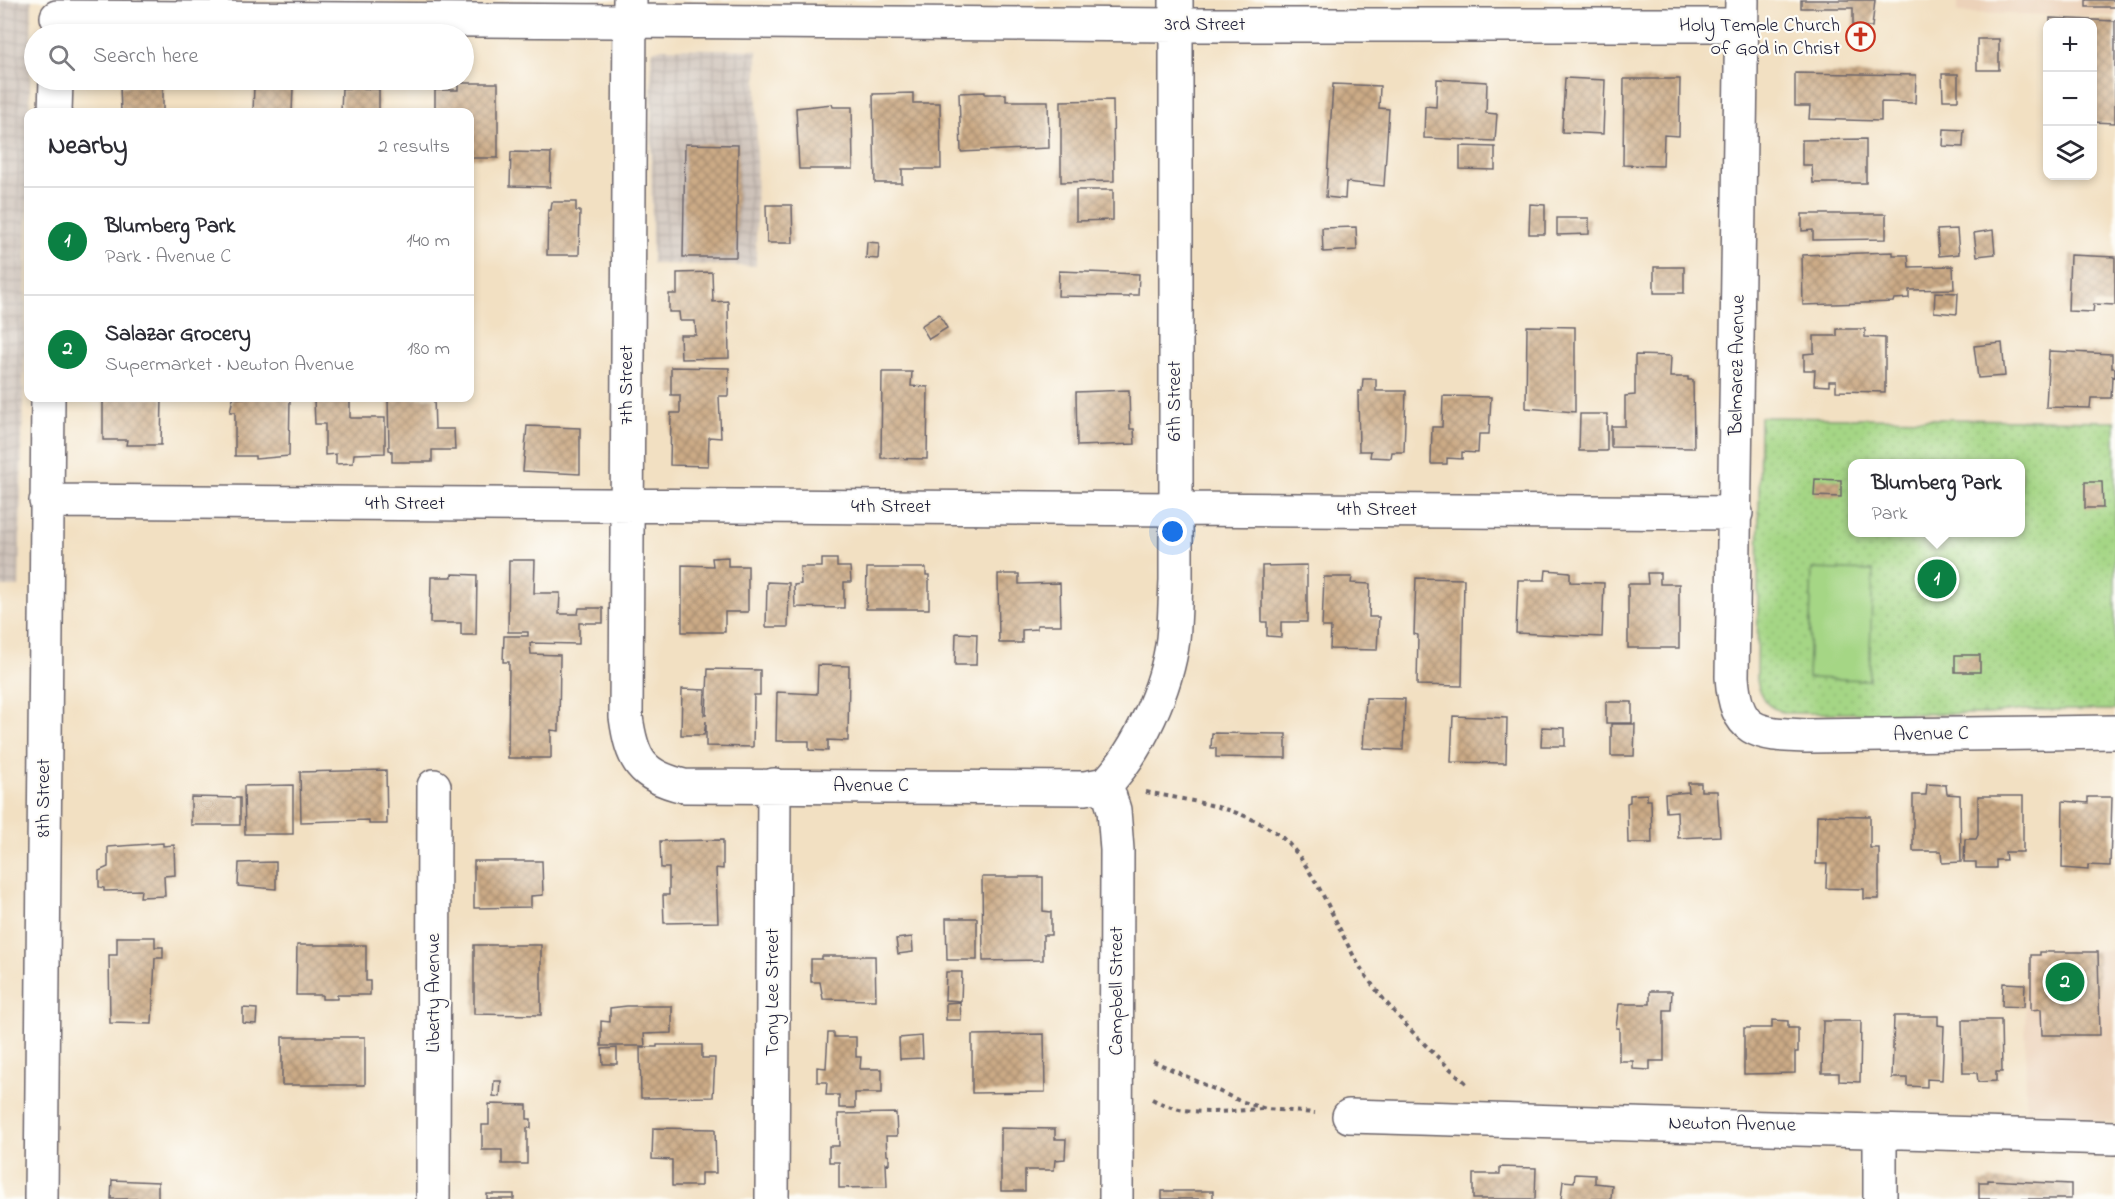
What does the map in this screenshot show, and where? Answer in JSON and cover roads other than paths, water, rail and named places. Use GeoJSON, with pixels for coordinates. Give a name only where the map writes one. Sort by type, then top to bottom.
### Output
{"type":"FeatureCollection","features":[{"type":"Feature","properties":{"kind":"street","name":"3rd Street"},"geometry":{"type":"LineString","coordinates":[[57,17],[630,11],[1742,13]]}},
{"type":"Feature","properties":{"kind":"street","name":"7th Street"},"geometry":{"type":"LineString","coordinates":[[630,11],[626,717],[630,743],[642,766]]}},
{"type":"Feature","properties":{"kind":"street","name":"6th Street"},"geometry":{"type":"LineString","coordinates":[[1106,784],[1123,766],[1151,713],[1173,641],[1176,579],[1174,509],[1176,12]]}},
{"type":"Feature","properties":{"kind":"street","name":"Belmarez Avenue"},"geometry":{"type":"LineString","coordinates":[[1742,13],[1732,677],[1734,701],[1740,718],[1749,725]]}},
{"type":"Feature","properties":{"kind":"street"},"geometry":{"type":"LineString","coordinates":[[55,108],[56,90]]}},
{"type":"Feature","properties":{"kind":"street","name":"8th Street"},"geometry":{"type":"LineString","coordinates":[[41,1199],[48,402]]}},
{"type":"Feature","properties":{"kind":"street","name":"4th Street"},"geometry":{"type":"LineString","coordinates":[[46,501],[1736,513]]}},
{"type":"Feature","properties":{"kind":"street","name":"Avenue C"},"geometry":{"type":"LineString","coordinates":[[1749,725],[1779,735],[1808,736],[2115,732]]}},
{"type":"Feature","properties":{"kind":"street","name":"Avenue C"},"geometry":{"type":"LineString","coordinates":[[642,766],[661,781],[684,786],[1085,788],[1106,784]]}},
{"type":"Feature","properties":{"kind":"street","name":"Campbell Street"},"geometry":{"type":"LineString","coordinates":[[1106,784],[1114,810],[1117,850],[1116,1199]]}},
{"type":"Feature","properties":{"kind":"street","name":"Tony Lee Street"},"geometry":{"type":"LineString","coordinates":[[772,1199],[774,785]]}},
{"type":"Feature","properties":{"kind":"street","name":"Liberty Avenue"},"geometry":{"type":"LineString","coordinates":[[433,1199],[434,786]]}},
{"type":"Feature","properties":{"kind":"street","name":"Newton Avenue"},"geometry":{"type":"LineString","coordinates":[[1349,1116],[2115,1138]]}},
{"type":"Feature","properties":{"kind":"street"},"geometry":{"type":"LineString","coordinates":[[1880,1131],[1880,1199]]}},
{"type":"Feature","properties":{"kind":"place","name":"Holy Temple Church of God in Christ"},"geometry":{"type":"Point","coordinates":[1861,37]}},
{"type":"Feature","properties":{"kind":"place","name":"Blumberg Park"},"geometry":{"type":"Point","coordinates":[1937,579]}},
{"type":"Feature","properties":{"kind":"place","name":"Salazar Grocery"},"geometry":{"type":"Point","coordinates":[2065,982]}}]}
